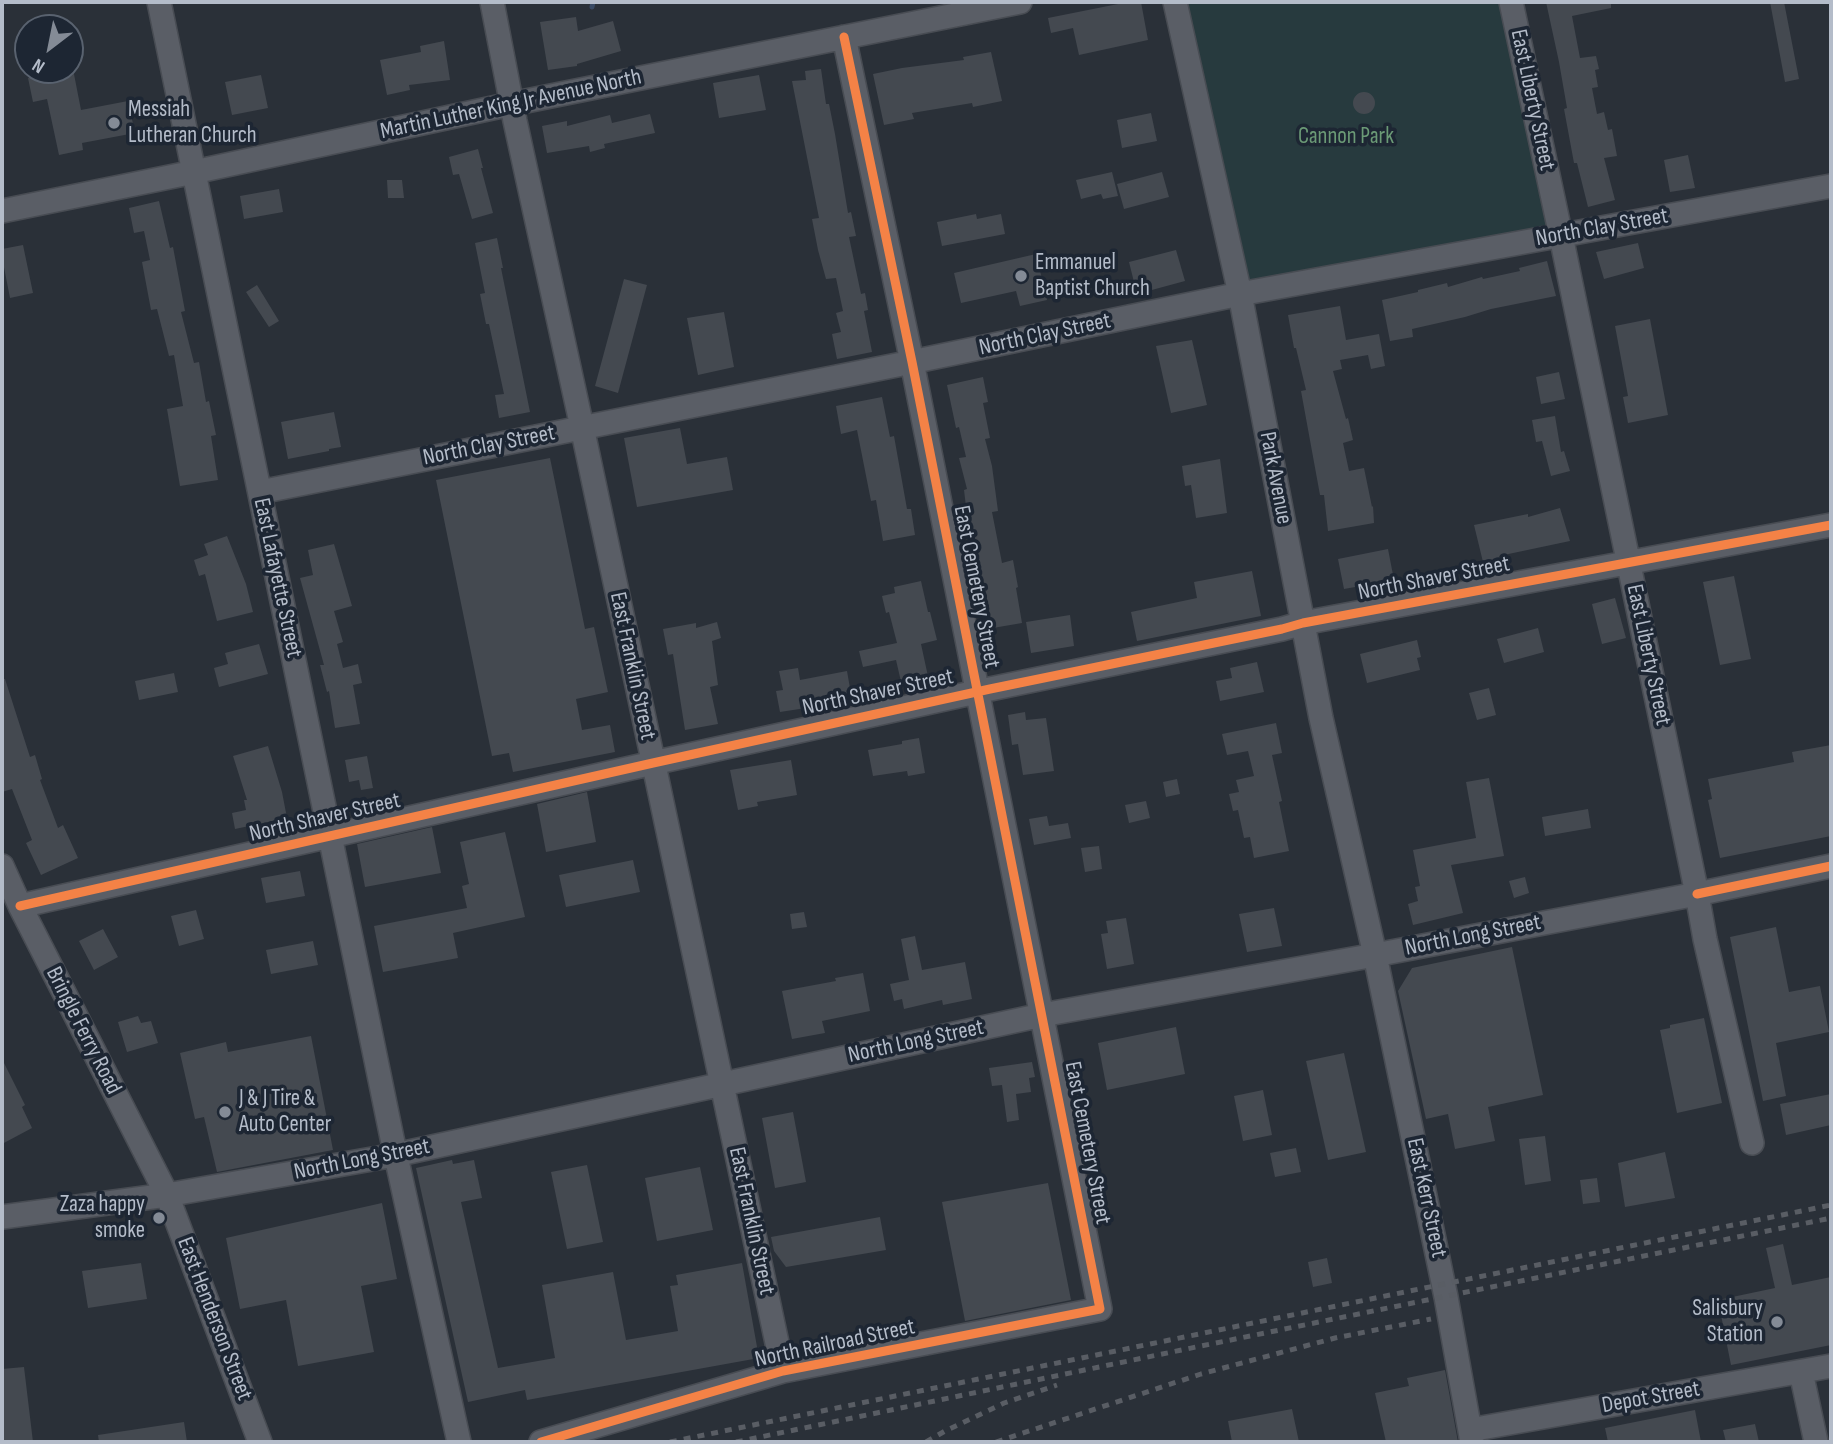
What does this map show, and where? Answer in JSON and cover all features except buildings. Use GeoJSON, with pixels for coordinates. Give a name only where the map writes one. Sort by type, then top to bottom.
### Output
{"type":"FeatureCollection","features":[{"type":"Feature","properties":{"kind":"street","name":"East Lafayette Street"},"geometry":{"type":"LineString","coordinates":[[159,2],[395,1155]]}},
{"type":"Feature","properties":{"kind":"street","name":"East Franklin Street"},"geometry":{"type":"LineString","coordinates":[[492,2],[511,104],[783,1371]]}},
{"type":"Feature","properties":{"kind":"street","name":"Martin Luther King Jr Avenue North"},"geometry":{"type":"LineString","coordinates":[[2,211],[511,104],[1020,2]]}},
{"type":"Feature","properties":{"kind":"street","name":"Park Avenue"},"geometry":{"type":"LineString","coordinates":[[1175,2],[1240,294],[1321,718],[1375,955]]}},
{"type":"Feature","properties":{"kind":"street","name":"East Liberty Street"},"geometry":{"type":"LineString","coordinates":[[1511,2],[1698,894],[1705,939],[1752,1143]]}},
{"type":"Feature","properties":{"kind":"street","name":"East Cemetery Street"},"geometry":{"type":"LineString","coordinates":[[844,37],[912,362],[1100,1309]]}},
{"type":"Feature","properties":{"kind":"street","name":"North Clay Street"},"geometry":{"type":"LineString","coordinates":[[260,492],[1240,294],[1831,186]]}},
{"type":"Feature","properties":{"kind":"street","name":"North Shaver Street"},"geometry":{"type":"LineString","coordinates":[[20,906],[653,763],[1303,623],[1831,524]]}},
{"type":"Feature","properties":{"kind":"street","name":"Bringle Ferry Road"},"geometry":{"type":"LineString","coordinates":[[2,866],[167,1195]]}},
{"type":"Feature","properties":{"kind":"street","name":"North Long Street"},"geometry":{"type":"LineString","coordinates":[[2,1217],[167,1195],[395,1155],[1042,1015],[1375,955],[1831,866]]}},
{"type":"Feature","properties":{"kind":"street","name":"East Kerr Street"},"geometry":{"type":"LineString","coordinates":[[1375,955],[1446,1297],[1471,1436]]}},
{"type":"Feature","properties":{"kind":"street"},"geometry":{"type":"LineString","coordinates":[[395,1155],[458,1442]]}},
{"type":"Feature","properties":{"kind":"street","name":"East Henderson Street"},"geometry":{"type":"LineString","coordinates":[[167,1195],[260,1442]]}},
{"type":"Feature","properties":{"kind":"street","name":"North Railroad Street"},"geometry":{"type":"LineString","coordinates":[[541,1442],[783,1371],[1100,1309]]}},
{"type":"Feature","properties":{"kind":"street","name":"Depot Street"},"geometry":{"type":"LineString","coordinates":[[1471,1436],[1831,1366]]}},
{"type":"Feature","properties":{"kind":"street"},"geometry":{"type":"LineString","coordinates":[[1801,1372],[1816,1442]]}},
{"type":"Feature","properties":{"kind":"green space","name":"Cannon Park"},"geometry":{"type":"Polygon","coordinates":[[[1175,2],[1511,2],[1561,236],[1240,294],[1175,2]]]}},
{"type":"Feature","properties":{"kind":"waterway"},"geometry":{"type":"LineString","coordinates":[[592,7],[593,2]]}},
{"type":"Feature","properties":{"kind":"railway"},"geometry":{"type":"LineString","coordinates":[[670,1442],[1831,1205]]}},
{"type":"Feature","properties":{"kind":"railway"},"geometry":{"type":"LineString","coordinates":[[736,1442],[1831,1218]]}},
{"type":"Feature","properties":{"kind":"railway"},"geometry":{"type":"LineString","coordinates":[[996,1442],[1201,1374],[1335,1338],[1431,1319]]}},
{"type":"Feature","properties":{"kind":"railway"},"geometry":{"type":"LineString","coordinates":[[926,1442],[1004,1403],[1057,1385]]}},
{"type":"Feature","properties":{"kind":"cycle path"},"geometry":{"type":"LineString","coordinates":[[541,1442],[783,1371],[1100,1309],[912,362],[844,37]]}},
{"type":"Feature","properties":{"kind":"cycle path"},"geometry":{"type":"LineString","coordinates":[[20,906],[653,763],[1303,623],[1831,525]]}},
{"type":"Feature","properties":{"kind":"cycle path"},"geometry":{"type":"LineString","coordinates":[[1697,894],[1831,866]]}},
{"type":"Feature","properties":{"kind":"place","name":"Messiah Lutheran Church"},"geometry":{"type":"Point","coordinates":[114,123]}},
{"type":"Feature","properties":{"kind":"place","name":"Emmanuel Baptist Church"},"geometry":{"type":"Point","coordinates":[1021,276]}},
{"type":"Feature","properties":{"kind":"place","name":"J & J Tire & Auto Center"},"geometry":{"type":"Point","coordinates":[225,1112]}},
{"type":"Feature","properties":{"kind":"place","name":"Zaza happy smoke"},"geometry":{"type":"Point","coordinates":[159,1218]}},
{"type":"Feature","properties":{"kind":"place","name":"Salisbury Station"},"geometry":{"type":"Point","coordinates":[1777,1322]}}]}
